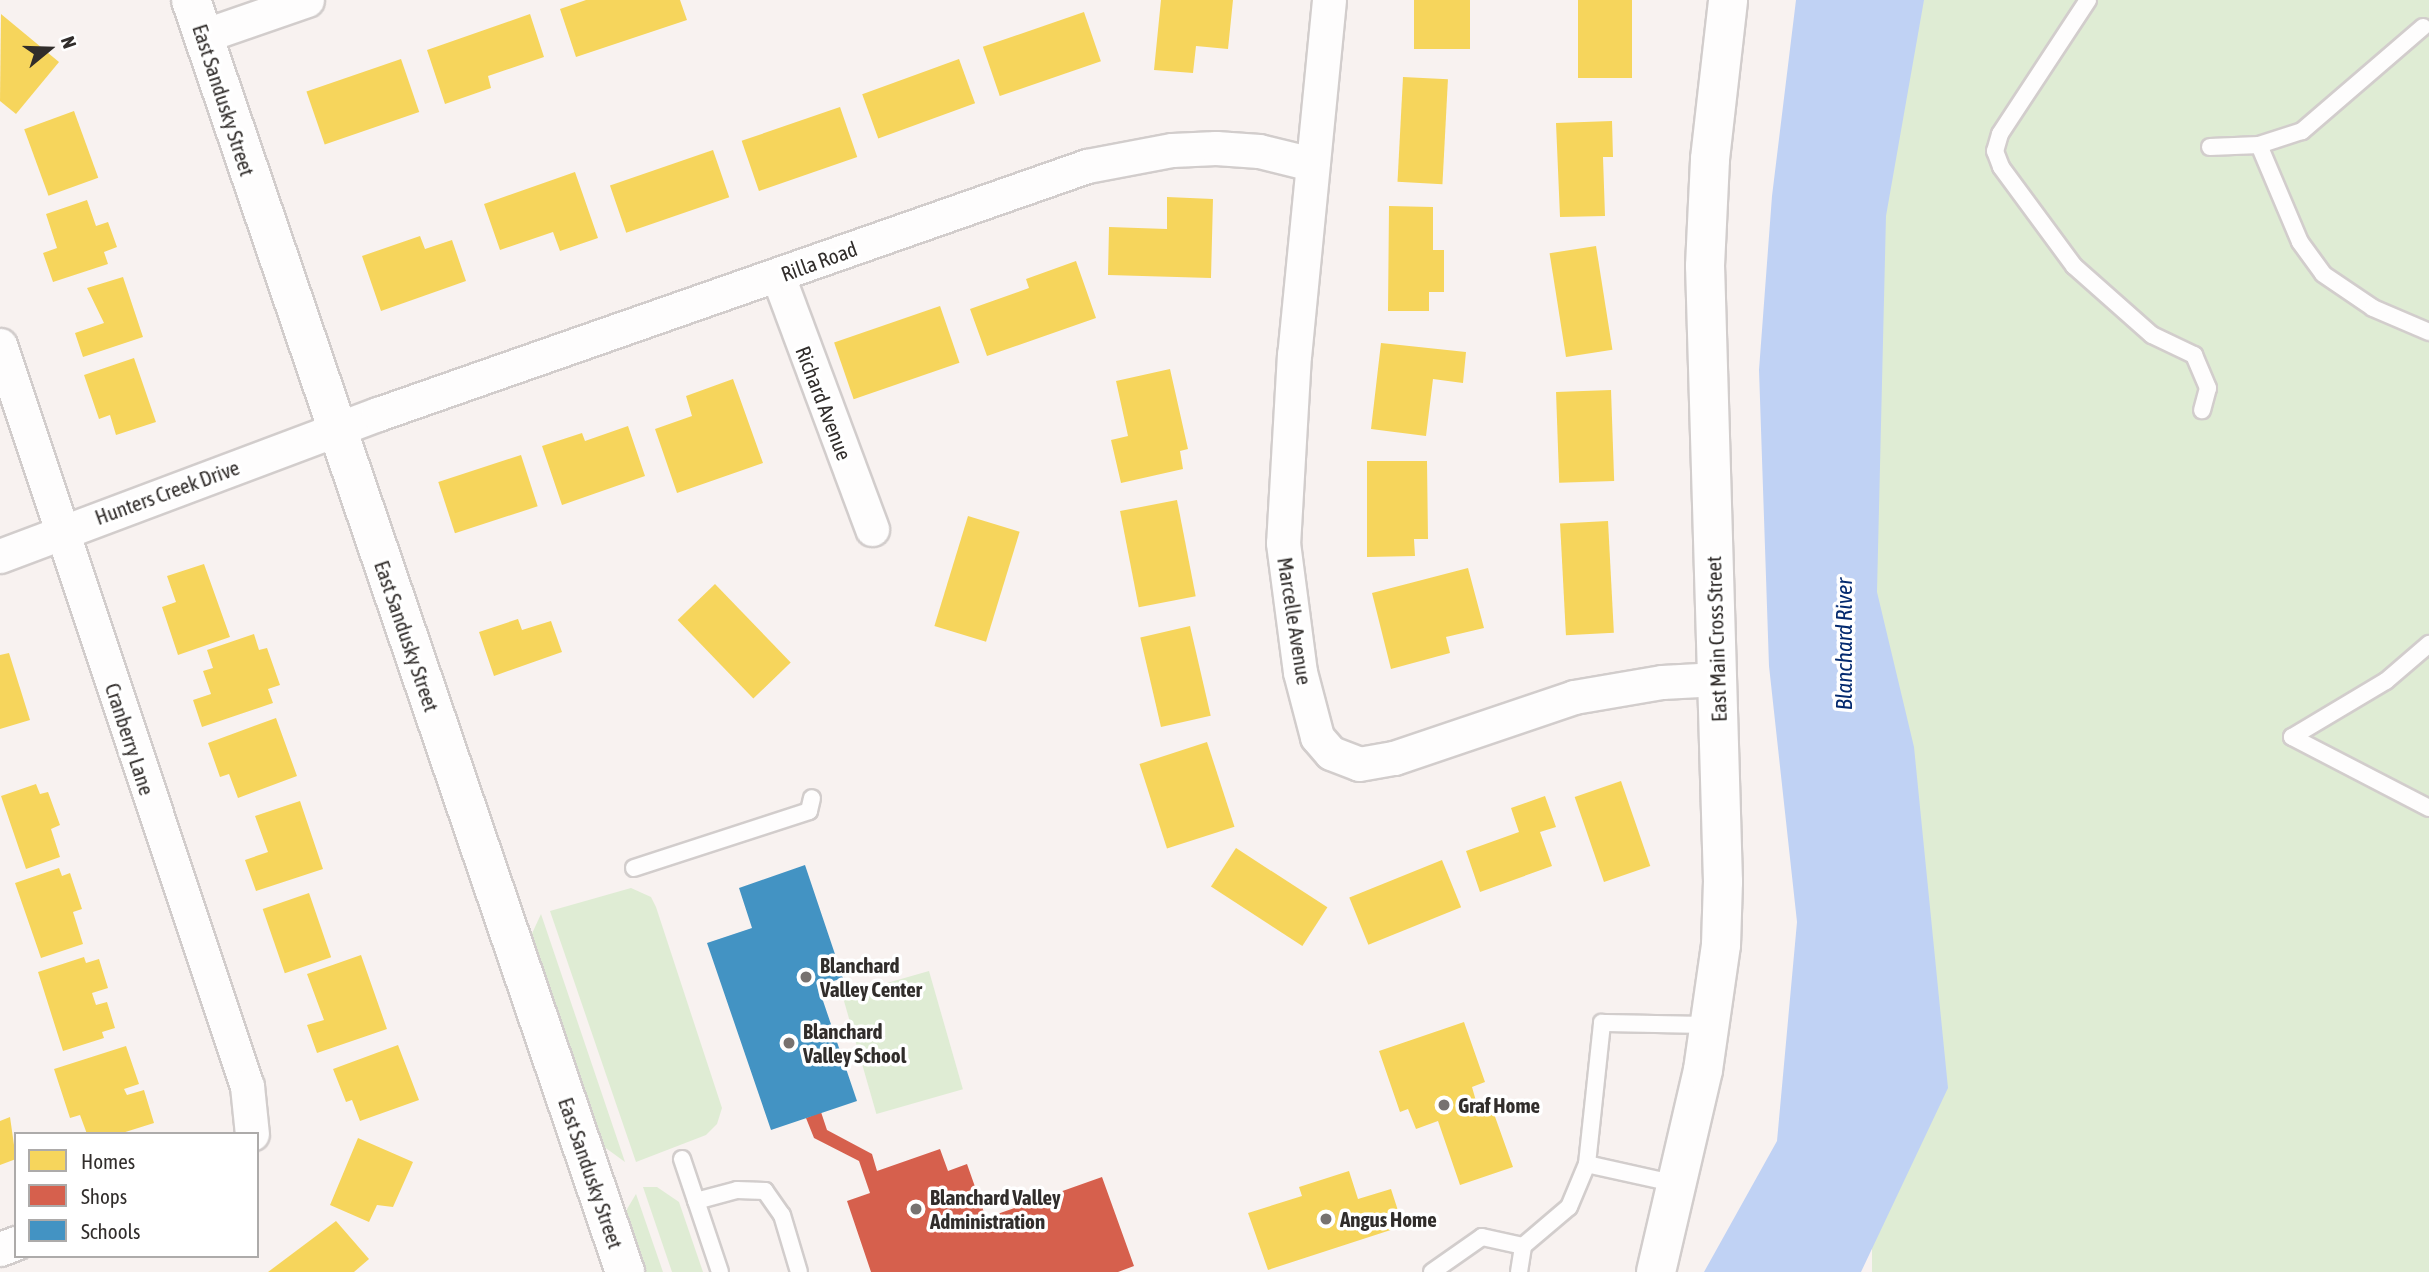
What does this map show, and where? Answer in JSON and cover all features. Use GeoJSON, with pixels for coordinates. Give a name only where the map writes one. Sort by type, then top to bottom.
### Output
{"type":"FeatureCollection","features":[{"type":"Feature","properties":{"kind":"main road","name":"East Sandusky Street"},"geometry":{"type":"LineString","coordinates":[[191,0],[335,430],[625,1272]]}},
{"type":"Feature","properties":{"kind":"main road","name":"East Main Cross Street"},"geometry":{"type":"LineString","coordinates":[[1656,1272],[1711,1025],[1723,882],[1705,266],[1710,159],[1728,0]]}},
{"type":"Feature","properties":{"kind":"street"},"geometry":{"type":"LineString","coordinates":[[203,36],[307,0]]}},
{"type":"Feature","properties":{"kind":"street","name":"Marcelle Avenue"},"geometry":{"type":"LineString","coordinates":[[1329,0],[1312,164],[1283,542],[1300,672],[1317,737],[1331,753],[1359,764],[1394,758],[1574,697],[1662,682],[1717,679]]}},
{"type":"Feature","properties":{"kind":"street","name":"Rilla Road"},"geometry":{"type":"LineString","coordinates":[[335,430],[778,276],[1005,192],[1129,156],[1216,148],[1259,151],[1312,164]]}},
{"type":"Feature","properties":{"kind":"street","name":"Richard Avenue"},"geometry":{"type":"LineString","coordinates":[[778,276],[872,529]]}},
{"type":"Feature","properties":{"kind":"street","name":"Cranberry Lane"},"geometry":{"type":"LineString","coordinates":[[0,345],[247,1086],[252,1132]]}},
{"type":"Feature","properties":{"kind":"street","name":"Hunters Creek Drive"},"geometry":{"type":"LineString","coordinates":[[0,556],[335,430]]}},
{"type":"Feature","properties":{"kind":"lane"},"geometry":{"type":"LineString","coordinates":[[2088,0],[2000,134],[1995,151],[2001,167],[2074,266],[2152,335],[2194,355],[2208,388],[2202,410]]}},
{"type":"Feature","properties":{"kind":"lane"},"geometry":{"type":"LineString","coordinates":[[2210,147],[2259,145],[2302,131],[2423,27]]}},
{"type":"Feature","properties":{"kind":"lane"},"geometry":{"type":"LineString","coordinates":[[2259,145],[2300,242],[2323,274],[2373,308],[2429,332]]}},
{"type":"Feature","properties":{"kind":"lane"},"geometry":{"type":"LineString","coordinates":[[2429,645],[2385,681],[2292,737],[2429,808]]}},
{"type":"Feature","properties":{"kind":"lane"},"geometry":{"type":"LineString","coordinates":[[634,868],[809,811],[812,798]]}},
{"type":"Feature","properties":{"kind":"lane"},"geometry":{"type":"LineString","coordinates":[[1519,1272],[1523,1246],[1569,1207],[1587,1164],[1602,1023],[1711,1025]]}},
{"type":"Feature","properties":{"kind":"lane"},"geometry":{"type":"LineString","coordinates":[[682,1159],[720,1272]]}},
{"type":"Feature","properties":{"kind":"lane"},"geometry":{"type":"LineString","coordinates":[[1587,1164],[1677,1184]]}},
{"type":"Feature","properties":{"kind":"lane"},"geometry":{"type":"LineString","coordinates":[[696,1201],[737,1190],[765,1191],[782,1215],[799,1272]]}},
{"type":"Feature","properties":{"kind":"lane"},"geometry":{"type":"LineString","coordinates":[[1432,1272],[1482,1237],[1523,1246]]}},
{"type":"Feature","properties":{"kind":"green space"},"geometry":{"type":"Polygon","coordinates":[[[1872,0],[2429,0],[2429,1272],[1872,1272],[1872,0]]]}},
{"type":"Feature","properties":{"kind":"green space"},"geometry":{"type":"Polygon","coordinates":[[[631,888],[651,897],[656,907],[722,1108],[717,1124],[706,1135],[636,1162],[550,911],[631,888]]]}},
{"type":"Feature","properties":{"kind":"green space"},"geometry":{"type":"Polygon","coordinates":[[[541,914],[625,1162],[603,1146],[589,1120],[529,940],[541,914]]]}},
{"type":"Feature","properties":{"kind":"green space"},"geometry":{"type":"Polygon","coordinates":[[[929,971],[963,1089],[876,1114],[842,996],[929,971]]]}},
{"type":"Feature","properties":{"kind":"green space"},"geometry":{"type":"Polygon","coordinates":[[[643,1187],[657,1187],[679,1202],[703,1272],[672,1272],[643,1187]]]}},
{"type":"Feature","properties":{"kind":"green space"},"geometry":{"type":"Polygon","coordinates":[[[636,1194],[663,1272],[641,1272],[626,1227],[627,1209],[636,1194]]]}},
{"type":"Feature","properties":{"kind":"water","name":"Blanchard River"},"geometry":{"type":"Polygon","coordinates":[[[1796,0],[1924,0],[1886,216],[1877,592],[1914,747],[1948,1088],[1861,1272],[1704,1272],[1777,1141],[1797,922],[1769,666],[1759,370],[1772,196],[1796,0]]]}},
{"type":"Feature","properties":{"kind":"building: Homes"},"geometry":{"type":"Polygon","coordinates":[[[586,0],[680,0],[687,20],[576,57],[560,9],[586,0]]]}},
{"type":"Feature","properties":{"kind":"building: Homes"},"geometry":{"type":"Polygon","coordinates":[[[1161,0],[1233,0],[1228,49],[1196,46],[1193,73],[1154,70],[1161,0]]]}},
{"type":"Feature","properties":{"kind":"building: Homes"},"geometry":{"type":"Polygon","coordinates":[[[1414,0],[1470,0],[1470,49],[1414,49],[1414,0]]]}},
{"type":"Feature","properties":{"kind":"building: Homes"},"geometry":{"type":"Polygon","coordinates":[[[1578,0],[1632,0],[1632,78],[1578,78],[1578,0]]]}},
{"type":"Feature","properties":{"kind":"building: Homes"},"geometry":{"type":"Polygon","coordinates":[[[1084,12],[1101,61],[1000,96],[983,47],[1084,12]]]}},
{"type":"Feature","properties":{"kind":"building: Homes"},"geometry":{"type":"Polygon","coordinates":[[[1,14],[59,62],[16,114],[0,101],[1,14]]]}},
{"type":"Feature","properties":{"kind":"building: Homes"},"geometry":{"type":"Polygon","coordinates":[[[530,14],[544,57],[488,76],[491,88],[445,104],[427,50],[530,14]]]}},
{"type":"Feature","properties":{"kind":"building: Homes"},"geometry":{"type":"Polygon","coordinates":[[[401,59],[419,112],[325,145],[306,92],[401,59]]]}},
{"type":"Feature","properties":{"kind":"building: Homes"},"geometry":{"type":"Polygon","coordinates":[[[959,59],[975,103],[878,138],[862,94],[959,59]]]}},
{"type":"Feature","properties":{"kind":"building: Homes"},"geometry":{"type":"Polygon","coordinates":[[[1403,77],[1448,79],[1442,184],[1398,182],[1403,77]]]}},
{"type":"Feature","properties":{"kind":"building: Homes"},"geometry":{"type":"Polygon","coordinates":[[[840,107],[857,157],[759,191],[742,141],[840,107]]]}},
{"type":"Feature","properties":{"kind":"building: Homes"},"geometry":{"type":"Polygon","coordinates":[[[74,111],[98,178],[48,196],[24,129],[74,111]]]}},
{"type":"Feature","properties":{"kind":"building: Homes"},"geometry":{"type":"Polygon","coordinates":[[[1612,121],[1613,157],[1603,157],[1605,216],[1560,217],[1556,123],[1612,121]]]}},
{"type":"Feature","properties":{"kind":"building: Homes"},"geometry":{"type":"Polygon","coordinates":[[[713,150],[729,197],[626,233],[610,185],[713,150]]]}},
{"type":"Feature","properties":{"kind":"building: Homes"},"geometry":{"type":"Polygon","coordinates":[[[575,172],[598,238],[560,251],[553,232],[500,250],[484,204],[575,172]]]}},
{"type":"Feature","properties":{"kind":"building: Homes"},"geometry":{"type":"Polygon","coordinates":[[[1167,197],[1213,199],[1211,278],[1108,275],[1109,227],[1167,229],[1167,197]]]}},
{"type":"Feature","properties":{"kind":"building: Homes"},"geometry":{"type":"Polygon","coordinates":[[[87,200],[96,226],[108,222],[117,247],[104,252],[108,264],[53,282],[43,253],[57,248],[46,214],[87,200]]]}},
{"type":"Feature","properties":{"kind":"building: Homes"},"geometry":{"type":"Polygon","coordinates":[[[1389,206],[1433,207],[1433,250],[1444,250],[1444,292],[1429,292],[1429,311],[1388,311],[1389,206]]]}},
{"type":"Feature","properties":{"kind":"building: Homes"},"geometry":{"type":"Polygon","coordinates":[[[420,236],[425,249],[452,240],[466,281],[381,311],[362,256],[420,236]]]}},
{"type":"Feature","properties":{"kind":"building: Homes"},"geometry":{"type":"Polygon","coordinates":[[[1596,246],[1612,350],[1566,357],[1550,253],[1596,246]]]}},
{"type":"Feature","properties":{"kind":"building: Homes"},"geometry":{"type":"Polygon","coordinates":[[[1076,261],[1096,318],[987,356],[970,309],[1029,288],[1026,279],[1076,261]]]}},
{"type":"Feature","properties":{"kind":"building: Homes"},"geometry":{"type":"Polygon","coordinates":[[[123,277],[143,337],[83,357],[75,333],[104,323],[87,288],[123,277]]]}},
{"type":"Feature","properties":{"kind":"building: Homes"},"geometry":{"type":"Polygon","coordinates":[[[940,306],[960,363],[854,399],[834,342],[940,306]]]}},
{"type":"Feature","properties":{"kind":"building: Homes"},"geometry":{"type":"Polygon","coordinates":[[[1381,343],[1466,352],[1463,383],[1433,379],[1426,436],[1371,429],[1381,343]]]}},
{"type":"Feature","properties":{"kind":"building: Homes"},"geometry":{"type":"Polygon","coordinates":[[[134,358],[156,422],[116,435],[110,415],[99,419],[84,375],[134,358]]]}},
{"type":"Feature","properties":{"kind":"building: Homes"},"geometry":{"type":"Polygon","coordinates":[[[1170,369],[1188,449],[1180,451],[1183,469],[1121,483],[1111,440],[1128,436],[1116,381],[1170,369]]]}},
{"type":"Feature","properties":{"kind":"building: Homes"},"geometry":{"type":"Polygon","coordinates":[[[733,379],[763,463],[677,493],[655,429],[692,416],[686,396],[733,379]]]}},
{"type":"Feature","properties":{"kind":"building: Homes"},"geometry":{"type":"Polygon","coordinates":[[[1611,390],[1614,481],[1559,483],[1556,392],[1611,390]]]}},
{"type":"Feature","properties":{"kind":"building: Homes"},"geometry":{"type":"Polygon","coordinates":[[[628,426],[645,476],[562,505],[542,446],[582,433],[585,441],[628,426]]]}},
{"type":"Feature","properties":{"kind":"building: Homes"},"geometry":{"type":"Polygon","coordinates":[[[521,455],[538,506],[455,533],[438,482],[521,455]]]}},
{"type":"Feature","properties":{"kind":"building: Homes"},"geometry":{"type":"Polygon","coordinates":[[[1367,461],[1427,461],[1428,539],[1414,539],[1415,556],[1367,557],[1367,461]]]}},
{"type":"Feature","properties":{"kind":"building: Homes"},"geometry":{"type":"Polygon","coordinates":[[[1177,500],[1196,596],[1139,607],[1120,511],[1177,500]]]}},
{"type":"Feature","properties":{"kind":"building: Homes"},"geometry":{"type":"Polygon","coordinates":[[[968,516],[1020,532],[986,642],[934,626],[968,516]]]}},
{"type":"Feature","properties":{"kind":"building: Homes"},"geometry":{"type":"Polygon","coordinates":[[[1608,521],[1614,633],[1566,635],[1560,524],[1608,521]]]}},
{"type":"Feature","properties":{"kind":"building: Homes"},"geometry":{"type":"Polygon","coordinates":[[[204,564],[230,637],[178,655],[162,607],[176,602],[167,576],[204,564]]]}},
{"type":"Feature","properties":{"kind":"building: Homes"},"geometry":{"type":"Polygon","coordinates":[[[1468,568],[1484,628],[1446,637],[1450,653],[1391,669],[1372,593],[1468,568]]]}},
{"type":"Feature","properties":{"kind":"building: Homes"},"geometry":{"type":"Polygon","coordinates":[[[715,584],[791,662],[753,699],[678,620],[715,584]]]}},
{"type":"Feature","properties":{"kind":"building: Homes"},"geometry":{"type":"Polygon","coordinates":[[[518,619],[522,630],[551,621],[562,652],[494,676],[479,632],[518,619]]]}},
{"type":"Feature","properties":{"kind":"building: Homes"},"geometry":{"type":"Polygon","coordinates":[[[1190,626],[1211,716],[1161,727],[1140,637],[1190,626]]]}},
{"type":"Feature","properties":{"kind":"building: Homes"},"geometry":{"type":"Polygon","coordinates":[[[254,634],[259,650],[267,648],[280,685],[268,689],[273,703],[202,727],[193,700],[211,694],[203,671],[213,668],[207,650],[254,634]]]}},
{"type":"Feature","properties":{"kind":"building: Homes"},"geometry":{"type":"Polygon","coordinates":[[[9,653],[30,720],[0,729],[0,655],[9,653]]]}},
{"type":"Feature","properties":{"kind":"building: Homes"},"geometry":{"type":"Polygon","coordinates":[[[276,718],[297,776],[238,798],[229,774],[220,777],[208,743],[276,718]]]}},
{"type":"Feature","properties":{"kind":"building: Homes"},"geometry":{"type":"Polygon","coordinates":[[[1207,742],[1235,827],[1167,849],[1139,764],[1207,742]]]}},
{"type":"Feature","properties":{"kind":"building: Homes"},"geometry":{"type":"Polygon","coordinates":[[[1621,781],[1650,866],[1604,882],[1575,797],[1621,781]]]}},
{"type":"Feature","properties":{"kind":"building: Homes"},"geometry":{"type":"Polygon","coordinates":[[[36,784],[40,794],[48,792],[60,825],[51,829],[60,857],[26,869],[1,796],[36,784]]]}},
{"type":"Feature","properties":{"kind":"building: Homes"},"geometry":{"type":"Polygon","coordinates":[[[1545,796],[1556,827],[1540,832],[1552,866],[1480,892],[1466,851],[1519,832],[1511,808],[1545,796]]]}},
{"type":"Feature","properties":{"kind":"building: Homes"},"geometry":{"type":"Polygon","coordinates":[[[300,801],[323,869],[256,891],[245,860],[268,852],[255,816],[300,801]]]}},
{"type":"Feature","properties":{"kind":"building: Homes"},"geometry":{"type":"Polygon","coordinates":[[[1236,848],[1327,907],[1302,946],[1211,887],[1236,848]]]}},
{"type":"Feature","properties":{"kind":"building: Homes"},"geometry":{"type":"Polygon","coordinates":[[[1442,860],[1461,907],[1368,945],[1349,897],[1442,860]]]}},
{"type":"Feature","properties":{"kind":"building: Homes"},"geometry":{"type":"Polygon","coordinates":[[[59,868],[62,876],[70,873],[82,909],[73,912],[83,944],[41,958],[15,883],[59,868]]]}},
{"type":"Feature","properties":{"kind":"building: Homes"},"geometry":{"type":"Polygon","coordinates":[[[309,893],[331,957],[285,973],[263,909],[309,893]]]}},
{"type":"Feature","properties":{"kind":"building: Homes"},"geometry":{"type":"Polygon","coordinates":[[[361,955],[387,1029],[317,1053],[307,1025],[324,1020],[307,974],[361,955]]]}},
{"type":"Feature","properties":{"kind":"building: Homes"},"geometry":{"type":"Polygon","coordinates":[[[84,957],[86,963],[99,959],[108,988],[92,993],[96,1005],[107,1002],[115,1028],[102,1032],[104,1038],[63,1051],[38,972],[84,957]]]}},
{"type":"Feature","properties":{"kind":"building: Homes","name":"Graf Home"},"geometry":{"type":"Polygon","coordinates":[[[1464,1022],[1485,1082],[1472,1087],[1476,1101],[1488,1097],[1513,1167],[1460,1185],[1438,1121],[1416,1129],[1408,1109],[1400,1112],[1379,1051],[1464,1022]]]}},
{"type":"Feature","properties":{"kind":"building: Homes"},"geometry":{"type":"Polygon","coordinates":[[[398,1045],[419,1100],[360,1121],[352,1100],[346,1102],[333,1069],[398,1045]]]}},
{"type":"Feature","properties":{"kind":"building: Homes"},"geometry":{"type":"Polygon","coordinates":[[[126,1046],[139,1084],[124,1089],[127,1095],[144,1090],[154,1123],[125,1132],[86,1132],[80,1115],[70,1118],[54,1069],[126,1046]]]}},
{"type":"Feature","properties":{"kind":"building: Homes"},"geometry":{"type":"Polygon","coordinates":[[[10,1117],[14,1160],[0,1165],[0,1121],[10,1117]]]}},
{"type":"Feature","properties":{"kind":"building: Homes"},"geometry":{"type":"Polygon","coordinates":[[[358,1138],[413,1162],[393,1207],[377,1205],[369,1222],[330,1205],[358,1138]]]}},
{"type":"Feature","properties":{"kind":"building: Homes","name":"Angus Home"},"geometry":{"type":"Polygon","coordinates":[[[1349,1171],[1358,1199],[1391,1189],[1403,1226],[1268,1270],[1248,1213],[1302,1196],[1299,1187],[1349,1171]]]}},
{"type":"Feature","properties":{"kind":"building: Homes"},"geometry":{"type":"Polygon","coordinates":[[[336,1221],[369,1259],[354,1272],[268,1272],[336,1221]]]}},
{"type":"Feature","properties":{"kind":"building: Shops","name":"Blanchard Valley Administration"},"geometry":{"type":"Polygon","coordinates":[[[821,1112],[827,1130],[872,1154],[877,1171],[940,1149],[948,1171],[967,1164],[986,1218],[1102,1177],[1134,1266],[1118,1272],[871,1272],[847,1201],[870,1193],[859,1161],[814,1138],[806,1118],[821,1112]]]}},
{"type":"Feature","properties":{"kind":"building: Schools","name":"Blanchard Valley School"},"geometry":{"type":"Polygon","coordinates":[[[805,865],[843,978],[818,986],[857,1101],[771,1130],[707,943],[752,928],[739,888],[805,865]]]}},
{"type":"Feature","properties":{"kind":"place","name":"Blanchard Valley Center"},"geometry":{"type":"Point","coordinates":[806,977]}},
{"type":"Feature","properties":{"kind":"place","name":"Blanchard Valley School"},"geometry":{"type":"Point","coordinates":[789,1043]}},
{"type":"Feature","properties":{"kind":"place","name":"Graf Home"},"geometry":{"type":"Point","coordinates":[1444,1105]}},
{"type":"Feature","properties":{"kind":"place","name":"Blanchard Valley Administration"},"geometry":{"type":"Point","coordinates":[916,1209]}},
{"type":"Feature","properties":{"kind":"place","name":"Angus Home"},"geometry":{"type":"Point","coordinates":[1326,1219]}}]}
